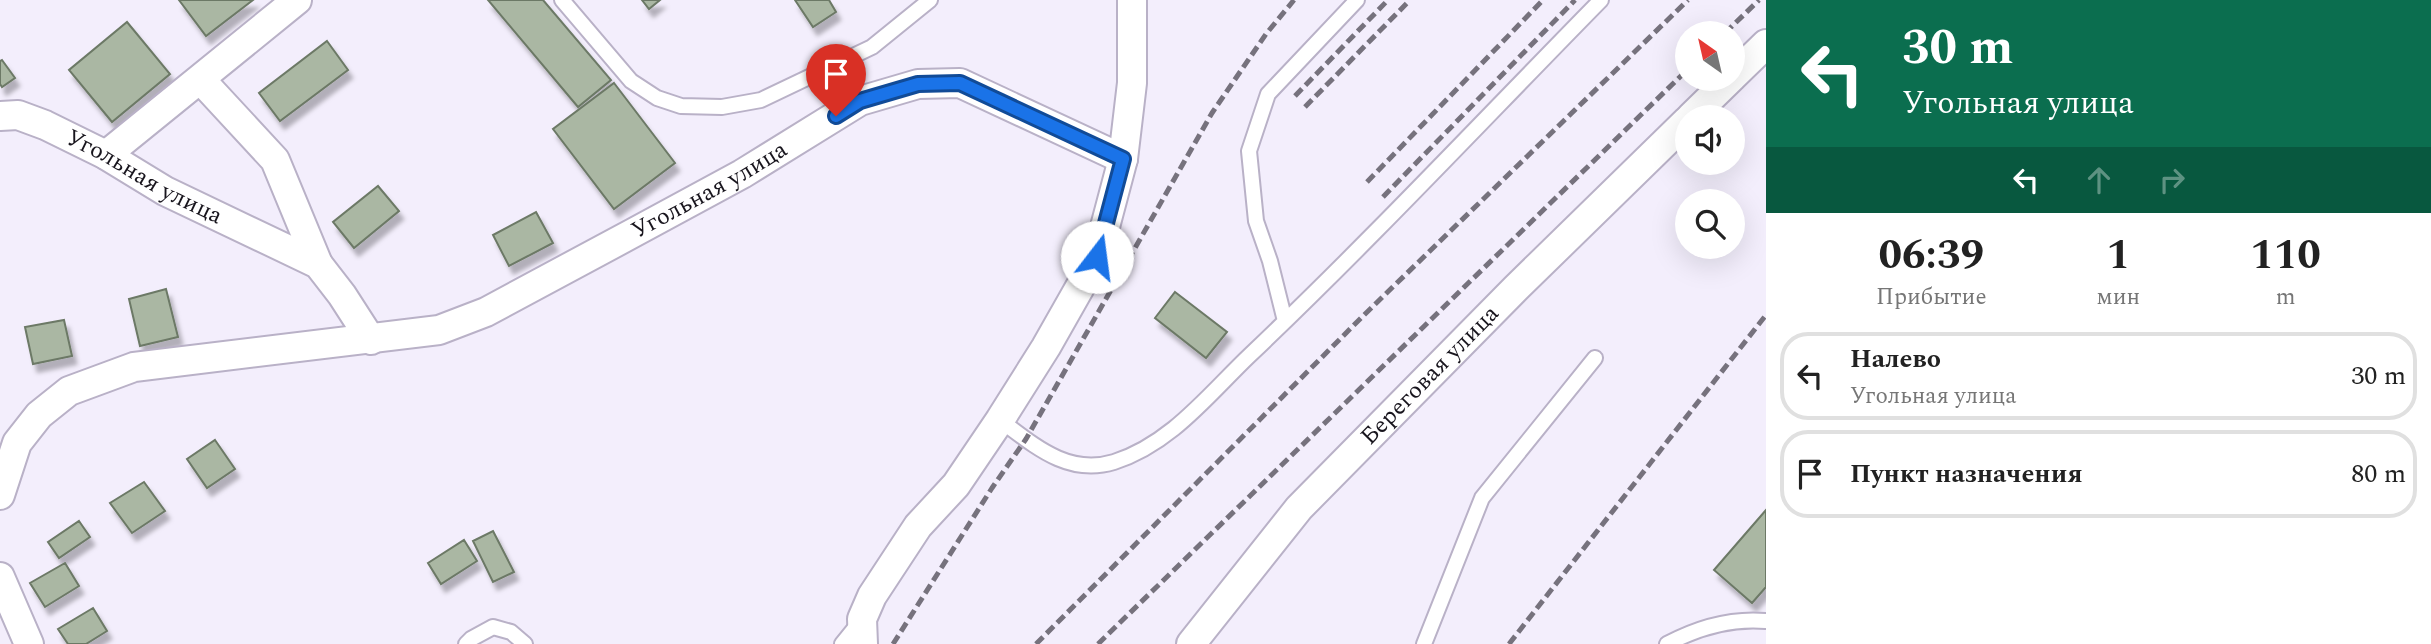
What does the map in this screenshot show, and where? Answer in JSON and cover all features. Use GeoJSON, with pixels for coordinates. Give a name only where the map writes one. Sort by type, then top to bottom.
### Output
{"type":"FeatureCollection","features":[{"type":"Feature","properties":{"kind":"street"},"geometry":{"type":"LineString","coordinates":[[106,155],[297,0]]}},
{"type":"Feature","properties":{"kind":"street"},"geometry":{"type":"LineString","coordinates":[[863,632],[872,596],[918,526],[956,485],[1000,420],[1046,347],[1097,257],[1123,159],[1132,83],[1132,0]]}},
{"type":"Feature","properties":{"kind":"street"},"geometry":{"type":"LineString","coordinates":[[1745,64],[1766,44]]}},
{"type":"Feature","properties":{"kind":"street"},"geometry":{"type":"LineString","coordinates":[[201,80],[275,160],[318,264]]}},
{"type":"Feature","properties":{"kind":"street","name":"Угольная улица"},"geometry":{"type":"LineString","coordinates":[[0,495],[17,443],[39,415],[69,391],[134,367],[439,330],[486,312],[742,174],[860,101],[918,84],[960,83],[1123,159]]}},
{"type":"Feature","properties":{"kind":"street"},"geometry":{"type":"LineString","coordinates":[[1703,105],[1718,91]]}},
{"type":"Feature","properties":{"kind":"street","name":"Угольная улица"},"geometry":{"type":"LineString","coordinates":[[0,116],[18,115],[36,122],[106,155],[165,191],[318,264],[371,340]]}},
{"type":"Feature","properties":{"kind":"street","name":"Береговая улица"},"geometry":{"type":"LineString","coordinates":[[1191,644],[1299,508],[1516,288],[1675,133]]}},
{"type":"Feature","properties":{"kind":"street"},"geometry":{"type":"LineString","coordinates":[[0,577],[29,644]]}},
{"type":"Feature","properties":{"kind":"lane"},"geometry":{"type":"LineString","coordinates":[[562,0],[631,80],[657,98],[681,106],[722,107],[761,100],[872,47],[930,0]]}},
{"type":"Feature","properties":{"kind":"lane"},"geometry":{"type":"LineString","coordinates":[[1285,321],[1270,261],[1256,221],[1249,151],[1268,94],[1357,0]]}},
{"type":"Feature","properties":{"kind":"lane"},"geometry":{"type":"LineString","coordinates":[[1000,420],[1066,463],[1090,466],[1114,462],[1160,440],[1194,411],[1285,321],[1601,0]]}},
{"type":"Feature","properties":{"kind":"lane"},"geometry":{"type":"LineString","coordinates":[[1424,644],[1482,498],[1595,358]]}},
{"type":"Feature","properties":{"kind":"lane"},"geometry":{"type":"LineString","coordinates":[[1667,644],[1691,631],[1750,620],[1766,621]]}},
{"type":"Feature","properties":{"kind":"lane"},"geometry":{"type":"LineString","coordinates":[[466,644],[493,627],[511,632],[525,644]]}},
{"type":"Feature","properties":{"kind":"lane"},"geometry":{"type":"LineString","coordinates":[[842,644],[863,632]]}},
{"type":"Feature","properties":{"kind":"building"},"geometry":{"type":"Polygon","coordinates":[[[179,0],[253,0],[206,36],[179,0]]]}},
{"type":"Feature","properties":{"kind":"building"},"geometry":{"type":"Polygon","coordinates":[[[488,0],[543,0],[611,80],[578,107],[488,0]]]}},
{"type":"Feature","properties":{"kind":"building"},"geometry":{"type":"Polygon","coordinates":[[[642,0],[660,0],[649,9],[642,0]]]}},
{"type":"Feature","properties":{"kind":"building"},"geometry":{"type":"Polygon","coordinates":[[[795,0],[829,0],[836,12],[813,27],[795,0]]]}},
{"type":"Feature","properties":{"kind":"building"},"geometry":{"type":"Polygon","coordinates":[[[127,22],[170,74],[112,122],[69,70],[127,22]]]}},
{"type":"Feature","properties":{"kind":"building"},"geometry":{"type":"Polygon","coordinates":[[[327,41],[348,70],[280,121],[259,93],[327,41]]]}},
{"type":"Feature","properties":{"kind":"building"},"geometry":{"type":"Polygon","coordinates":[[[2,60],[15,78],[2,87],[0,61],[2,60]]]}},
{"type":"Feature","properties":{"kind":"building"},"geometry":{"type":"Polygon","coordinates":[[[614,83],[675,163],[614,209],[553,129],[614,83]]]}},
{"type":"Feature","properties":{"kind":"building"},"geometry":{"type":"Polygon","coordinates":[[[378,186],[399,211],[354,248],[333,222],[378,186]]]}},
{"type":"Feature","properties":{"kind":"building"},"geometry":{"type":"Polygon","coordinates":[[[536,212],[553,243],[509,266],[493,235],[536,212]]]}},
{"type":"Feature","properties":{"kind":"building"},"geometry":{"type":"Polygon","coordinates":[[[166,289],[178,337],[140,346],[129,299],[166,289]]]}},
{"type":"Feature","properties":{"kind":"building"},"geometry":{"type":"Polygon","coordinates":[[[1175,292],[1227,332],[1206,358],[1155,318],[1175,292]]]}},
{"type":"Feature","properties":{"kind":"building"},"geometry":{"type":"Polygon","coordinates":[[[64,320],[72,356],[33,364],[25,327],[64,320]]]}},
{"type":"Feature","properties":{"kind":"building"},"geometry":{"type":"Polygon","coordinates":[[[215,440],[235,469],[207,488],[187,459],[215,440]]]}},
{"type":"Feature","properties":{"kind":"building"},"geometry":{"type":"Polygon","coordinates":[[[144,482],[165,511],[132,533],[110,503],[144,482]]]}},
{"type":"Feature","properties":{"kind":"building"},"geometry":{"type":"Polygon","coordinates":[[[1766,510],[1766,587],[1752,603],[1714,570],[1766,510]]]}},
{"type":"Feature","properties":{"kind":"building"},"geometry":{"type":"Polygon","coordinates":[[[79,521],[90,537],[59,558],[48,542],[79,521]]]}},
{"type":"Feature","properties":{"kind":"building"},"geometry":{"type":"Polygon","coordinates":[[[493,531],[514,572],[493,582],[473,541],[493,531]]]}},
{"type":"Feature","properties":{"kind":"building"},"geometry":{"type":"Polygon","coordinates":[[[464,540],[477,561],[441,584],[428,563],[464,540]]]}},
{"type":"Feature","properties":{"kind":"building"},"geometry":{"type":"Polygon","coordinates":[[[65,563],[79,586],[45,607],[30,583],[65,563]]]}},
{"type":"Feature","properties":{"kind":"building"},"geometry":{"type":"Polygon","coordinates":[[[93,608],[107,631],[86,644],[68,644],[58,629],[93,608]]]}},
{"type":"Feature","properties":{"kind":"railway"},"geometry":{"type":"LineString","coordinates":[[893,644],[1026,439],[1212,113],[1266,34],[1294,0]]}},
{"type":"Feature","properties":{"kind":"railway"},"geometry":{"type":"LineString","coordinates":[[1295,96],[1388,0]]}},
{"type":"Feature","properties":{"kind":"railway"},"geometry":{"type":"LineString","coordinates":[[1305,107],[1410,0]]}},
{"type":"Feature","properties":{"kind":"railway"},"geometry":{"type":"LineString","coordinates":[[1367,182],[1543,0]]}},
{"type":"Feature","properties":{"kind":"railway"},"geometry":{"type":"LineString","coordinates":[[1383,197],[1575,0]]}},
{"type":"Feature","properties":{"kind":"railway"},"geometry":{"type":"LineString","coordinates":[[1036,644],[1364,315],[1688,0]]}},
{"type":"Feature","properties":{"kind":"railway"},"geometry":{"type":"LineString","coordinates":[[1737,21],[1759,0]]}},
{"type":"Feature","properties":{"kind":"railway"},"geometry":{"type":"LineString","coordinates":[[1098,644],[1675,82]]}},
{"type":"Feature","properties":{"kind":"railway"},"geometry":{"type":"LineString","coordinates":[[1509,644],[1766,315]]}},
{"type":"Feature","properties":{"kind":"route"},"geometry":{"type":"LineString","coordinates":[[836,116],[860,101],[918,84],[960,83],[1123,159],[1097,257]]}}]}
